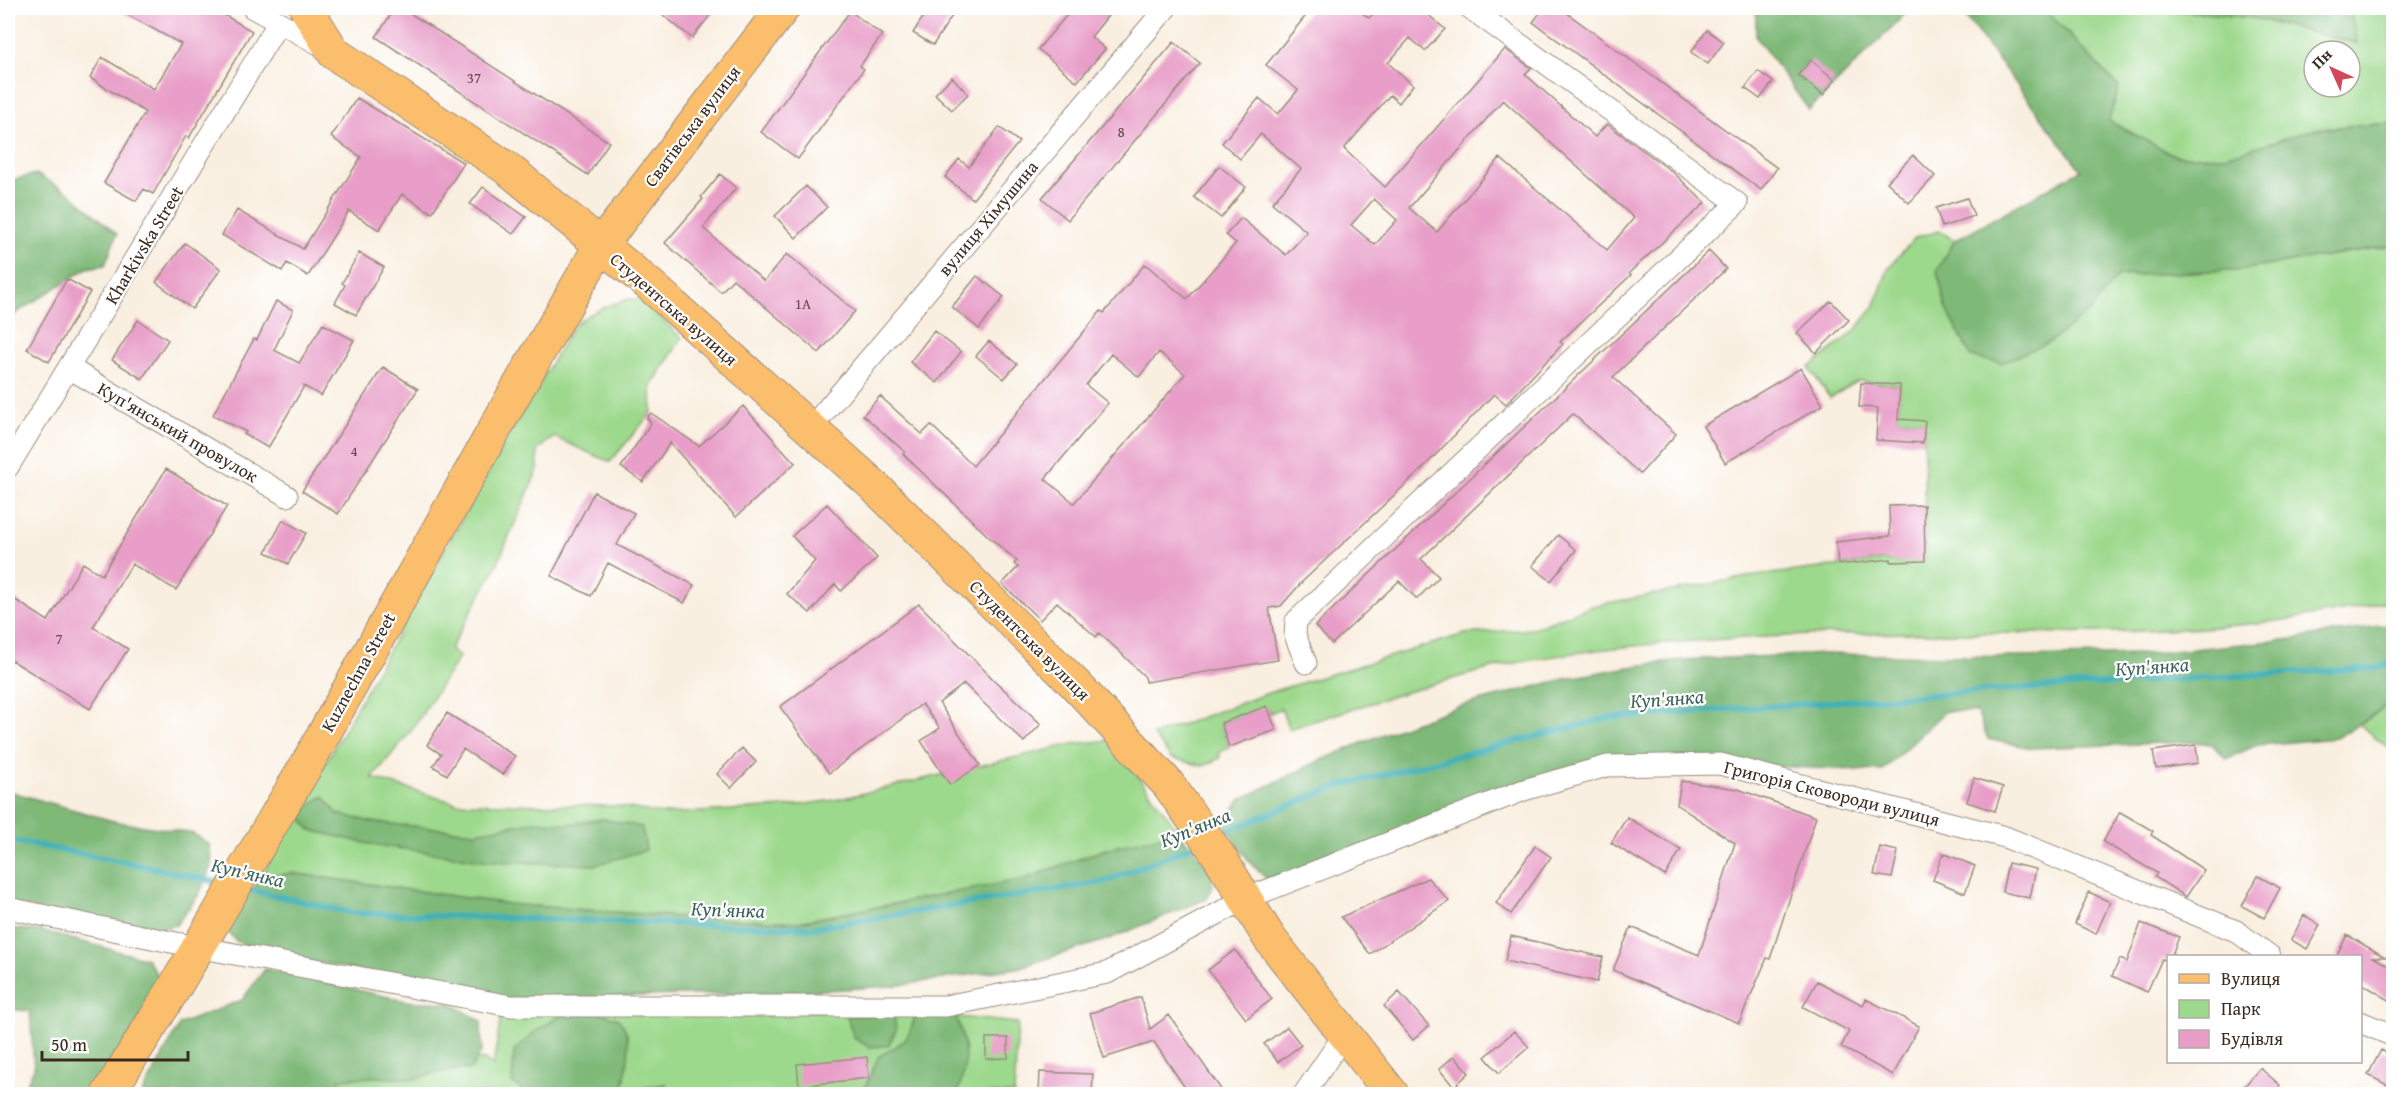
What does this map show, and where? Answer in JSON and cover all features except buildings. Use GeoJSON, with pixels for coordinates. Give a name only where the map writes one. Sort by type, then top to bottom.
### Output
{"type":"FeatureCollection","features":[{"type":"Feature","properties":{"kind":"main road","name":"Сватівська вулиця"},"geometry":{"type":"LineString","coordinates":[[601,245],[783,8]]}},
{"type":"Feature","properties":{"kind":"main road","name":"Студентська вулиця"},"geometry":{"type":"LineString","coordinates":[[293,15],[334,53],[508,169],[601,245],[873,485],[1076,684],[1168,784],[1208,839],[1270,939],[1392,1095]]}},
{"type":"Feature","properties":{"kind":"main road","name":"Kuznechna Street"},"geometry":{"type":"LineString","coordinates":[[108,1095],[308,764],[516,390],[601,245]]}},
{"type":"Feature","properties":{"kind":"street"},"geometry":{"type":"LineString","coordinates":[[253,8],[293,15]]}},
{"type":"Feature","properties":{"kind":"street","name":"вулиця Хімушина"},"geometry":{"type":"LineString","coordinates":[[810,429],[1163,8]]}},
{"type":"Feature","properties":{"kind":"street"},"geometry":{"type":"LineString","coordinates":[[1306,663],[1295,635],[1296,621],[1737,203],[1470,8]]}},
{"type":"Feature","properties":{"kind":"street","name":"Kharkivska Street"},"geometry":{"type":"LineString","coordinates":[[8,467],[293,15]]}},
{"type":"Feature","properties":{"kind":"street","name":"Куп'янський провулок"},"geometry":{"type":"LineString","coordinates":[[69,368],[287,496]]}},
{"type":"Feature","properties":{"kind":"street","name":"Григорія Сковороди вулиця"},"geometry":{"type":"LineString","coordinates":[[8,908],[171,942],[511,1006],[946,1006],[1107,973],[1245,899],[1524,790],[1607,766],[1720,764],[2005,837],[2236,931],[2267,955]]}},
{"type":"Feature","properties":{"kind":"street"},"geometry":{"type":"LineString","coordinates":[[2362,1022],[2394,1036]]}},
{"type":"Feature","properties":{"kind":"street"},"geometry":{"type":"LineString","coordinates":[[1304,1095],[1344,1035]]}},
{"type":"Feature","properties":{"kind":"green space"},"geometry":{"type":"Polygon","coordinates":[[[1759,8],[1911,8],[1809,110],[1756,37],[1756,11],[1759,8]]]}},
{"type":"Feature","properties":{"kind":"green space"},"geometry":{"type":"Polygon","coordinates":[[[1959,8],[2044,8],[2119,87],[2109,121],[2176,156],[2225,156],[2315,129],[2393,123],[2393,245],[2247,269],[2118,276],[2090,311],[2051,341],[2002,363],[1971,357],[1946,307],[1937,270],[1955,240],[2081,170],[1959,8]]]}},
{"type":"Feature","properties":{"kind":"green space"},"geometry":{"type":"Polygon","coordinates":[[[2044,8],[2155,8],[2254,18],[2340,39],[2302,39],[2302,99],[2362,99],[2362,39],[2355,39],[2351,14],[2346,8],[2393,8],[2393,123],[2315,129],[2225,156],[2176,156],[2108,121],[2119,87],[2044,8]]]}},
{"type":"Feature","properties":{"kind":"green space"},"geometry":{"type":"Polygon","coordinates":[[[2155,8],[2346,8],[2351,14],[2356,39],[2341,39],[2254,18],[2155,8]]]}},
{"type":"Feature","properties":{"kind":"green space"},"geometry":{"type":"Polygon","coordinates":[[[36,174],[70,193],[117,234],[105,265],[87,268],[8,320],[8,181],[36,174]]]}},
{"type":"Feature","properties":{"kind":"green space"},"geometry":{"type":"Polygon","coordinates":[[[1939,231],[1955,240],[1938,274],[1946,307],[1971,357],[2090,311],[2117,276],[2247,269],[2393,245],[2393,600],[2321,614],[2249,624],[2177,629],[2104,632],[1811,635],[1692,641],[1571,654],[1493,668],[1416,689],[1289,729],[1281,708],[1270,713],[1267,707],[1221,723],[1229,747],[1219,753],[1220,758],[1203,766],[1171,758],[1153,735],[1274,691],[1465,634],[1532,629],[1592,606],[1747,577],[1885,560],[1891,562],[1925,560],[1924,421],[1898,419],[1900,385],[1858,381],[1830,398],[1809,368],[1855,331],[1874,307],[1889,267],[1915,238],[1939,231]]]}},
{"type":"Feature","properties":{"kind":"green space"},"geometry":{"type":"Polygon","coordinates":[[[630,299],[643,301],[682,338],[651,386],[652,412],[610,462],[554,437],[537,450],[538,469],[496,567],[450,649],[459,657],[411,731],[372,778],[456,803],[617,806],[663,814],[784,807],[835,800],[1072,744],[1111,740],[1186,841],[1165,835],[1106,849],[1025,879],[798,922],[699,918],[513,905],[291,873],[261,878],[505,442],[572,328],[599,310],[630,299]]]}},
{"type":"Feature","properties":{"kind":"green space"},"geometry":{"type":"Polygon","coordinates":[[[2393,624],[2393,699],[2379,712],[2336,738],[2257,745],[2226,759],[2212,744],[2191,742],[2032,748],[1988,739],[1977,712],[1945,711],[1882,771],[1720,764],[1607,766],[1277,887],[1247,858],[1224,823],[1241,799],[1317,762],[1381,735],[1460,706],[1564,679],[1623,668],[1679,660],[1825,654],[2020,657],[2143,654],[2292,639],[2393,624]]]}},
{"type":"Feature","properties":{"kind":"green space"},"geometry":{"type":"Polygon","coordinates":[[[2393,699],[2393,751],[2359,724],[2379,712],[2393,699]]]}},
{"type":"Feature","properties":{"kind":"green space"},"geometry":{"type":"Polygon","coordinates":[[[8,791],[117,822],[192,833],[209,844],[212,864],[199,894],[176,925],[146,932],[8,903],[8,791]]]}},
{"type":"Feature","properties":{"kind":"green space"},"geometry":{"type":"Polygon","coordinates":[[[323,796],[338,814],[372,822],[475,832],[537,821],[567,824],[602,819],[642,827],[646,850],[595,865],[489,861],[369,844],[310,830],[299,814],[323,796]]]}},
{"type":"Feature","properties":{"kind":"green space"},"geometry":{"type":"Polygon","coordinates":[[[1165,835],[1186,841],[1211,871],[1213,887],[1207,899],[1109,939],[1017,968],[894,986],[776,993],[506,999],[257,951],[236,941],[226,930],[240,905],[261,878],[291,873],[509,904],[691,918],[798,922],[1025,879],[1106,849],[1165,835]]]}},
{"type":"Feature","properties":{"kind":"green space"},"geometry":{"type":"Polygon","coordinates":[[[8,928],[41,931],[147,959],[161,981],[96,1094],[22,1094],[34,1068],[30,1011],[8,1009],[8,928]]]}},
{"type":"Feature","properties":{"kind":"green space"},"geometry":{"type":"Polygon","coordinates":[[[265,969],[406,1001],[450,1003],[481,1021],[482,1050],[471,1069],[440,1072],[414,1079],[372,1077],[340,1079],[340,1094],[142,1094],[180,1024],[242,1000],[265,969]]]}},
{"type":"Feature","properties":{"kind":"green space"},"geometry":{"type":"Polygon","coordinates":[[[503,1005],[915,1013],[1018,1023],[1014,1094],[218,1094],[424,1053],[485,1060],[493,1066],[503,1005]]]}},
{"type":"Feature","properties":{"kind":"green space"},"geometry":{"type":"Polygon","coordinates":[[[597,1012],[617,1018],[627,1035],[628,1054],[622,1092],[666,1084],[666,1094],[529,1094],[512,1083],[514,1051],[536,1031],[563,1014],[597,1012]]]}},
{"type":"Feature","properties":{"kind":"green space"},"geometry":{"type":"Polygon","coordinates":[[[915,1013],[955,1014],[965,1054],[957,1094],[864,1094],[863,1091],[879,1056],[904,1040],[911,1029],[915,1013]]]}},
{"type":"Feature","properties":{"kind":"green space"},"geometry":{"type":"Polygon","coordinates":[[[894,1014],[896,1030],[888,1046],[869,1047],[854,1038],[847,1016],[894,1014]]]}},
{"type":"Feature","properties":{"kind":"waterway","name":"Куп'янка"},"geometry":{"type":"LineString","coordinates":[[1217,835],[1335,787],[1608,718],[1983,691],[2375,668],[2394,663]]}},
{"type":"Feature","properties":{"kind":"waterway","name":"Куп'янка"},"geometry":{"type":"LineString","coordinates":[[8,840],[225,884]]}},
{"type":"Feature","properties":{"kind":"waterway","name":"Куп'янка"},"geometry":{"type":"LineString","coordinates":[[246,889],[353,913],[812,928],[1104,882],[1197,844]]}}]}
